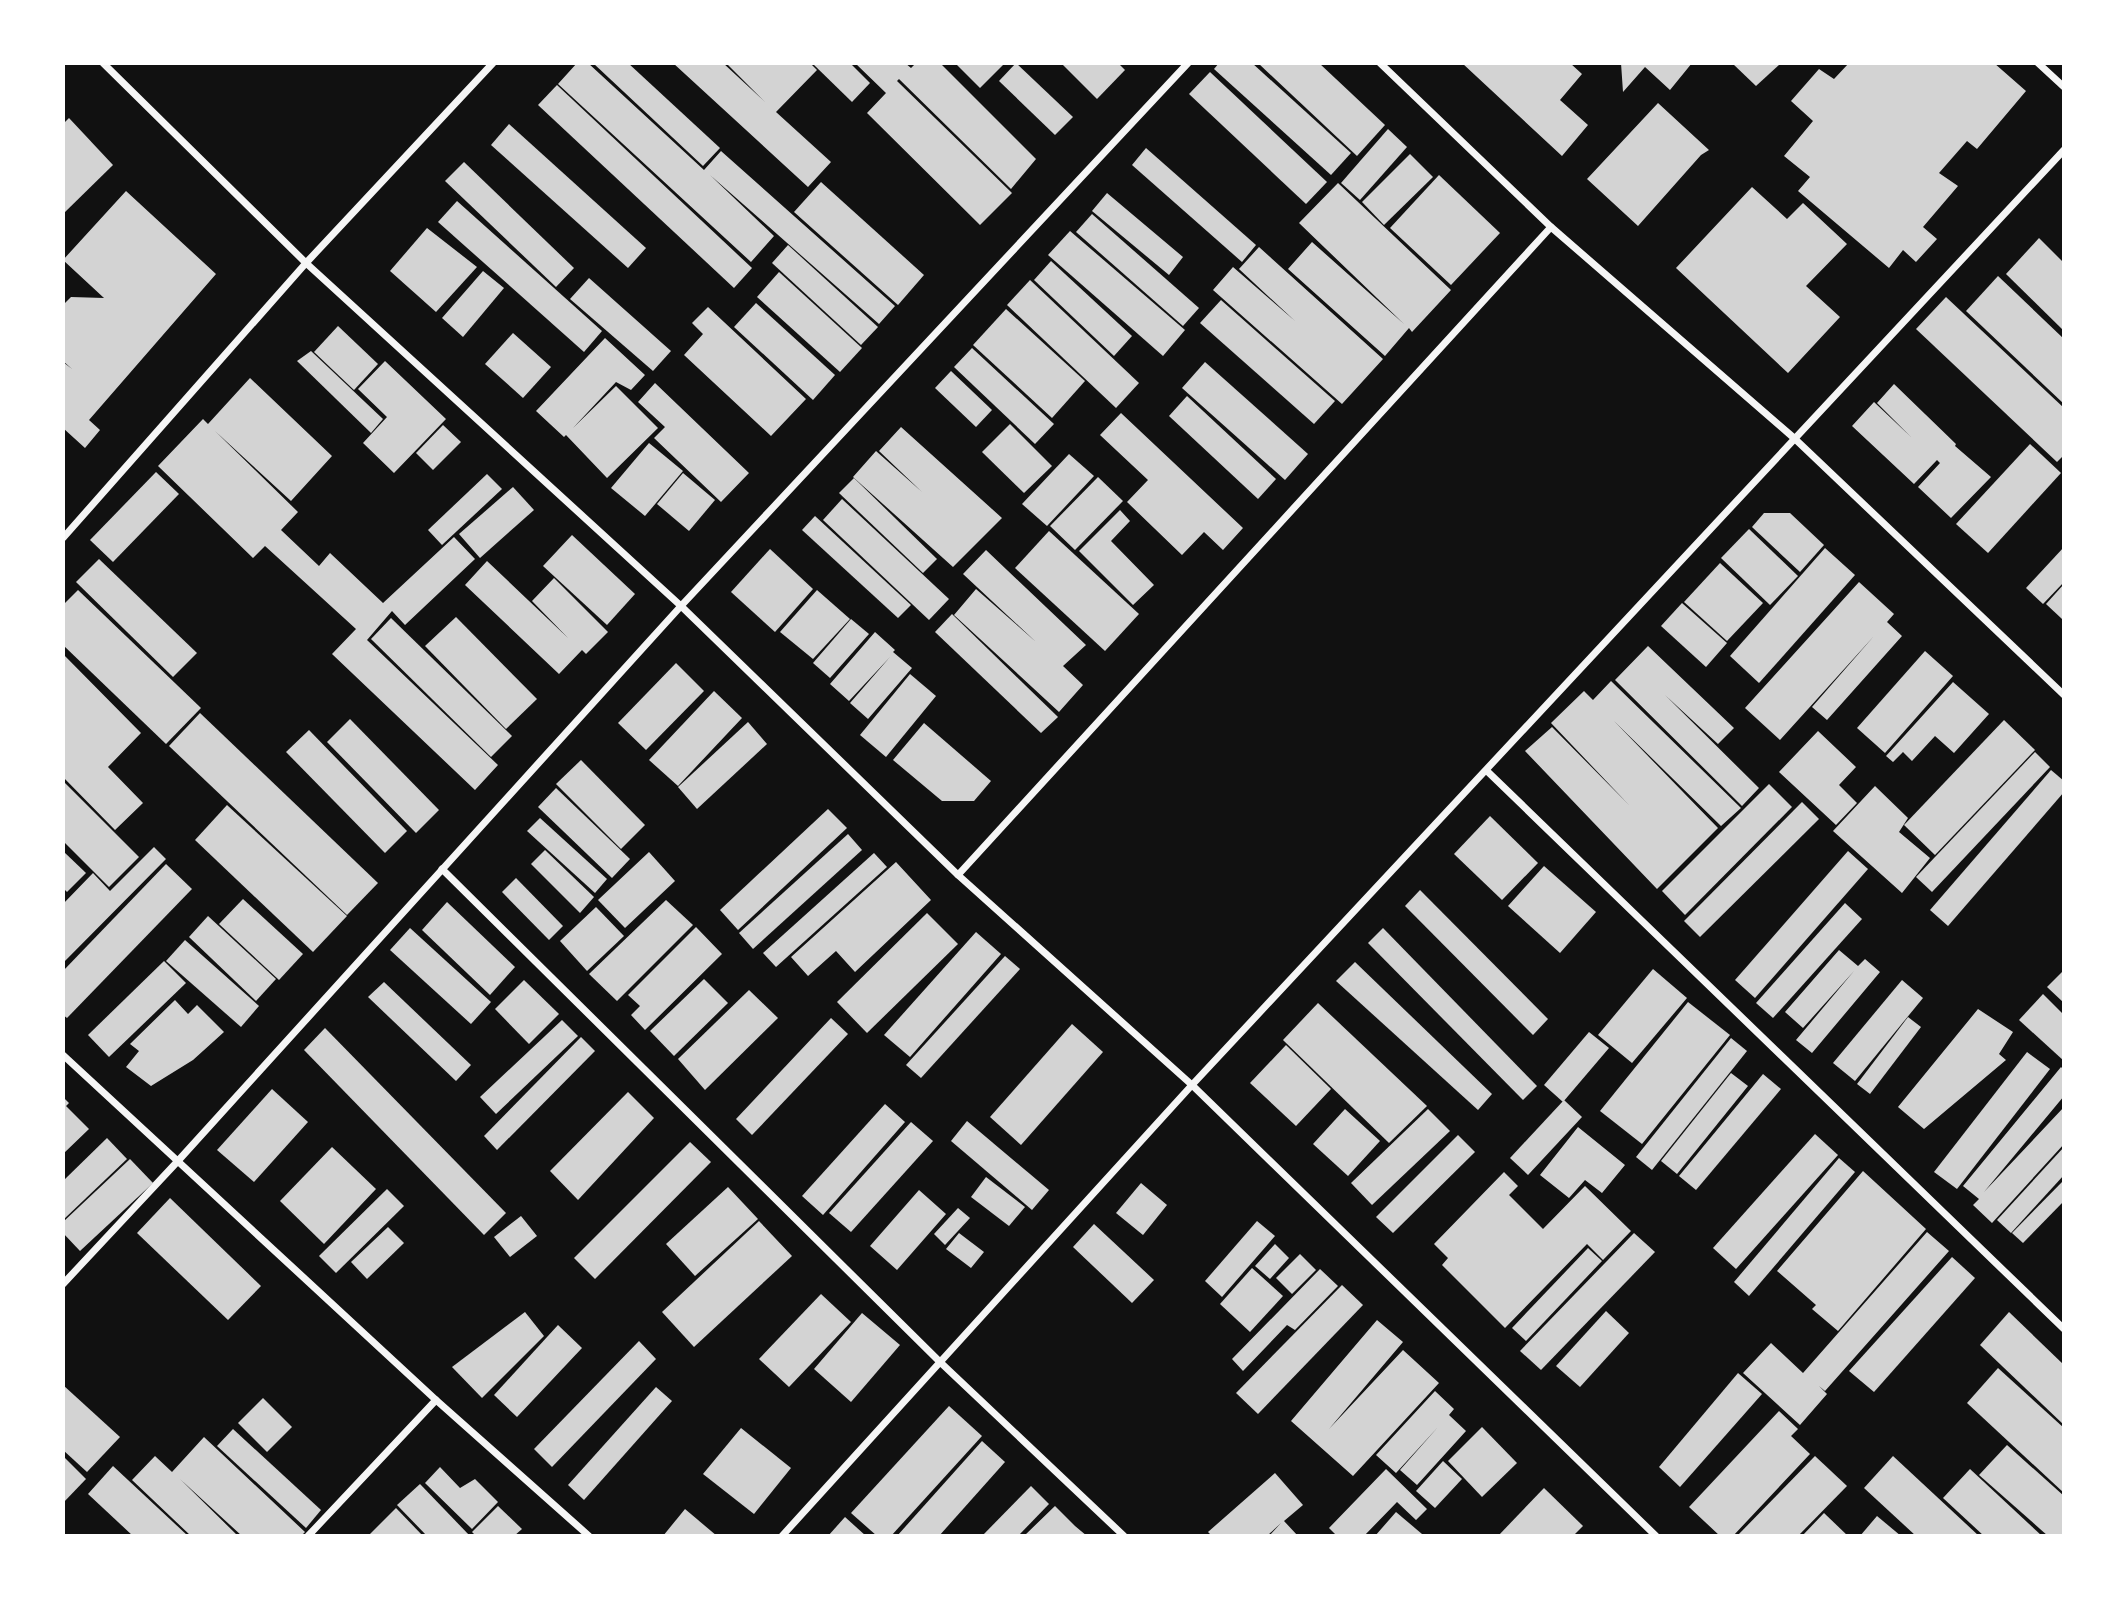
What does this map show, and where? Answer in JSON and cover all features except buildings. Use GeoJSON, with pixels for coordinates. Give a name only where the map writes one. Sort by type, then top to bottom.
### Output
{"type":"FeatureCollection","features":[{"type":"Feature","properties":{"kind":"street"},"geometry":{"type":"LineString","coordinates":[[103,63],[306,263],[681,606],[958,875],[1192,1085],[1656,1536]]}},
{"type":"Feature","properties":{"kind":"street"},"geometry":{"type":"LineString","coordinates":[[63,538],[306,263],[493,63]]}},
{"type":"Feature","properties":{"kind":"street"},"geometry":{"type":"LineString","coordinates":[[63,1284],[681,606],[1188,63]]}},
{"type":"Feature","properties":{"kind":"street"},"geometry":{"type":"LineString","coordinates":[[1380,63],[1551,227],[1794,438],[2064,695]]}},
{"type":"Feature","properties":{"kind":"street"},"geometry":{"type":"LineString","coordinates":[[2038,63],[2064,87]]}},
{"type":"Feature","properties":{"kind":"street"},"geometry":{"type":"LineString","coordinates":[[782,1536],[1192,1085],[2064,150]]}},
{"type":"Feature","properties":{"kind":"street"},"geometry":{"type":"LineString","coordinates":[[958,875],[1551,227]]}},
{"type":"Feature","properties":{"kind":"street"},"geometry":{"type":"LineString","coordinates":[[1487,771],[2064,1329]]}},
{"type":"Feature","properties":{"kind":"street"},"geometry":{"type":"LineString","coordinates":[[442,869],[940,1362],[1124,1536]]}},
{"type":"Feature","properties":{"kind":"street"},"geometry":{"type":"LineString","coordinates":[[63,1055],[436,1400],[589,1536]]}},
{"type":"Feature","properties":{"kind":"street"},"geometry":{"type":"LineString","coordinates":[[308,1536],[436,1400]]}}]}
